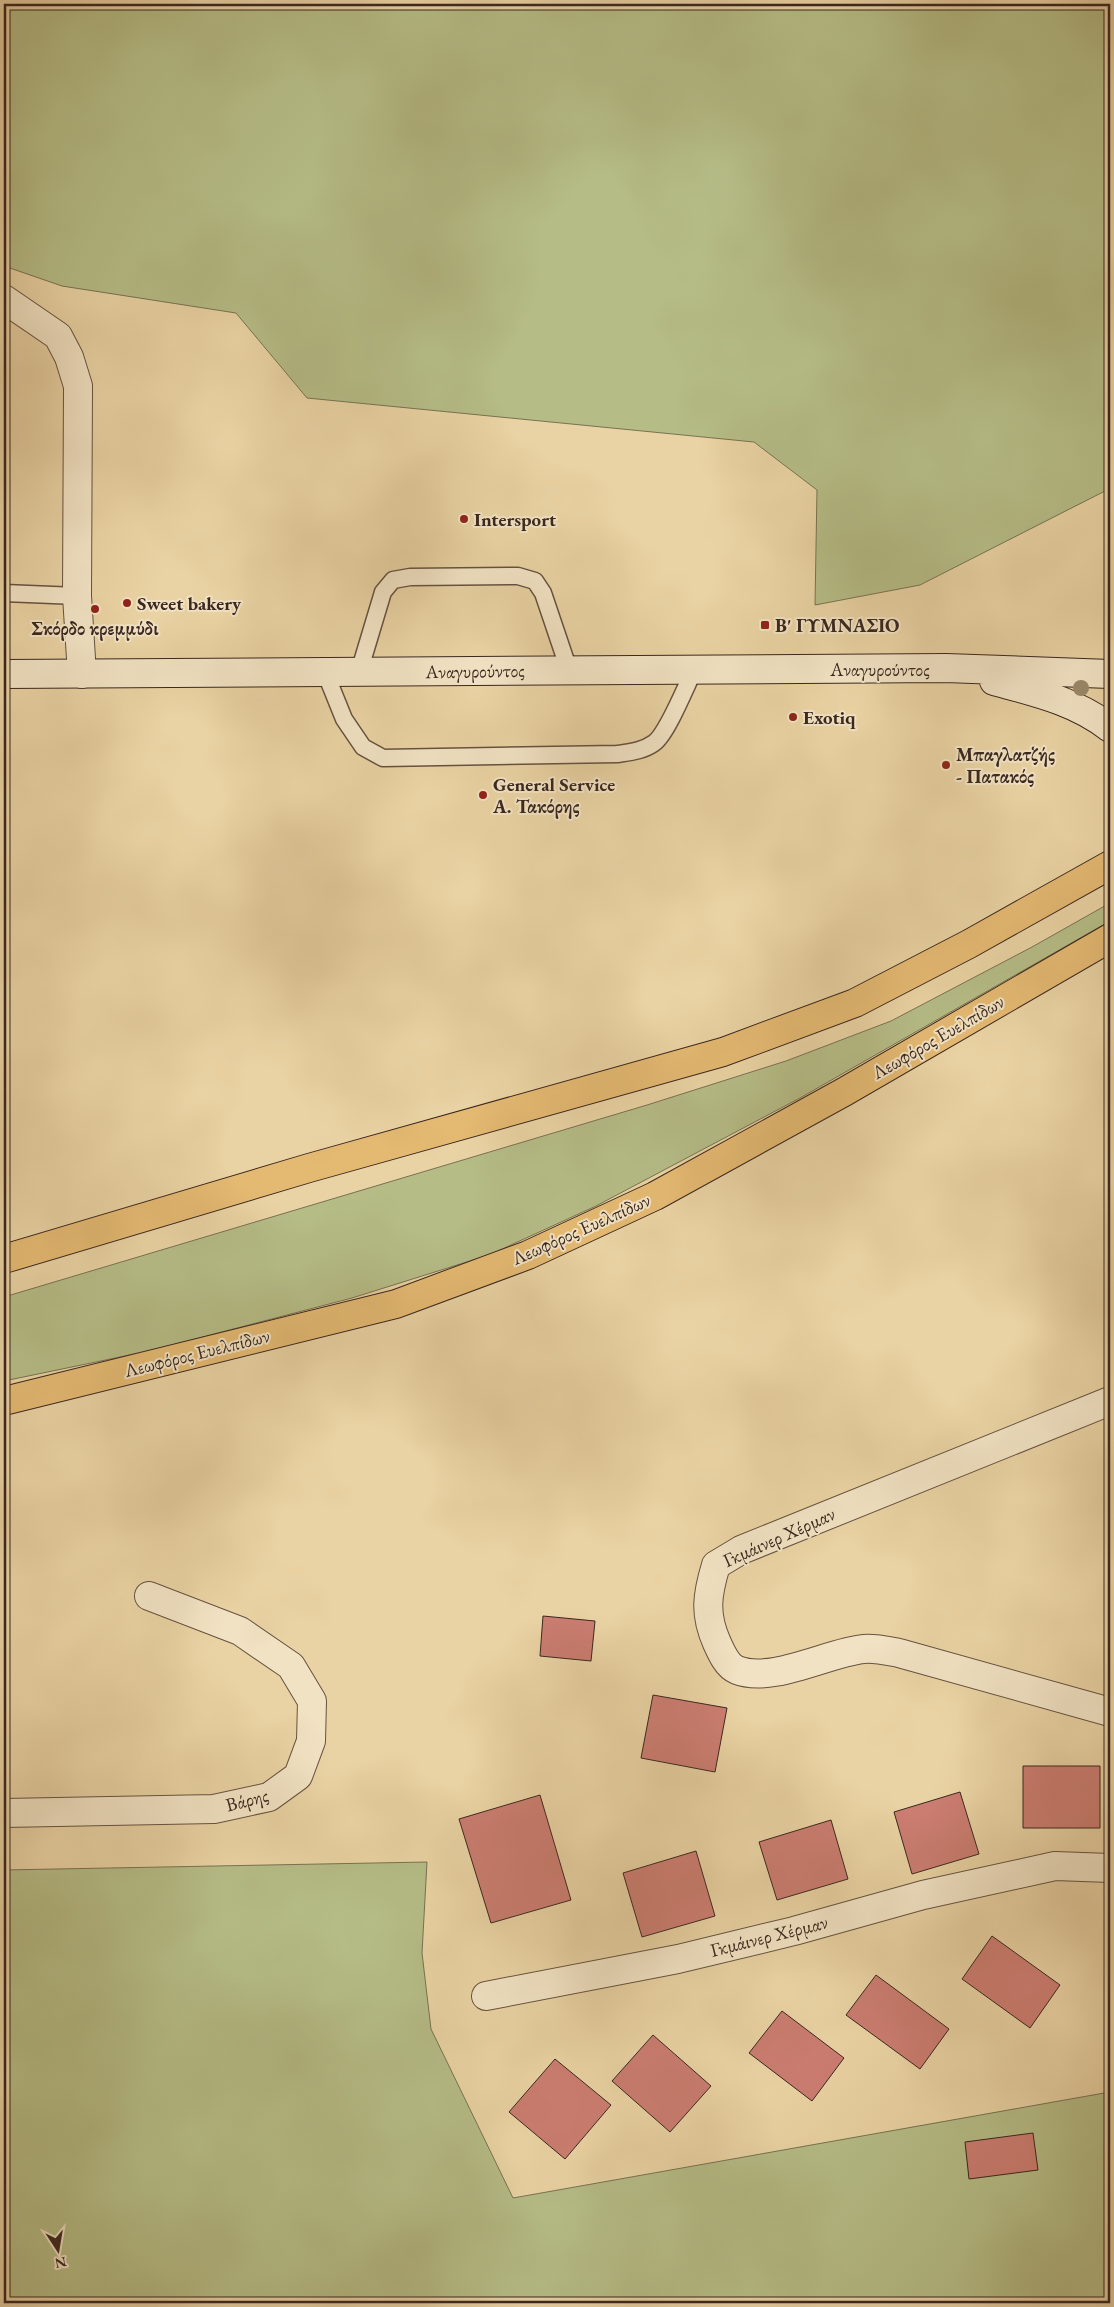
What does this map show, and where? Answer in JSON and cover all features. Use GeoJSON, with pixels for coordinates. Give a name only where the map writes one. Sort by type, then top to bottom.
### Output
{"type":"FeatureCollection","features":[{"type":"Feature","properties":{"kind":"main road"},"geometry":{"type":"LineString","coordinates":[[4,1259],[309,1168],[723,1052],[855,1003],[969,944],[1110,865]]}},
{"type":"Feature","properties":{"kind":"main road","name":"Λεωφόρος Ευελπίδων"},"geometry":{"type":"LineString","coordinates":[[4,1401],[396,1304],[528,1255],[654,1196],[844,1092],[1110,938]]}},
{"type":"Feature","properties":{"kind":"street"},"geometry":{"type":"LineString","coordinates":[[4,300],[58,336],[69,358],[78,386],[77,596],[82,674]]}},
{"type":"Feature","properties":{"kind":"street","name":"Αναγυρούντος"},"geometry":{"type":"LineString","coordinates":[[4,674],[946,668],[1110,674]]}},
{"type":"Feature","properties":{"kind":"street","name":"Αναγυρούντος"},"geometry":{"type":"LineString","coordinates":[[946,668],[1045,694],[1076,707],[1110,728]]}},
{"type":"Feature","properties":{"kind":"street","name":"Γκμάινερ Χέρμαν"},"geometry":{"type":"LineString","coordinates":[[1110,1401],[741,1550],[716,1565],[708,1594],[709,1616],[715,1638],[723,1656],[737,1670],[756,1672],[776,1671],[865,1649],[899,1652],[1110,1712]]}},
{"type":"Feature","properties":{"kind":"street","name":"Βάρης"},"geometry":{"type":"LineString","coordinates":[[4,1813],[214,1809],[270,1797],[298,1776],[311,1741],[312,1701],[291,1666],[240,1631],[149,1596]]}},
{"type":"Feature","properties":{"kind":"street","name":"Γκμάινερ Χέρμαν"},"geometry":{"type":"LineString","coordinates":[[486,1996],[678,1959],[794,1931],[923,1895],[1055,1866],[1110,1868]]}},
{"type":"Feature","properties":{"kind":"lane"},"geometry":{"type":"LineString","coordinates":[[358,672],[383,592],[393,580],[410,577],[518,576],[535,581],[543,593],[569,670]]}},
{"type":"Feature","properties":{"kind":"lane"},"geometry":{"type":"LineString","coordinates":[[4,593],[77,596]]}},
{"type":"Feature","properties":{"kind":"lane"},"geometry":{"type":"LineString","coordinates":[[325,672],[344,719],[363,748],[383,758],[617,754],[639,751],[656,742],[672,716],[694,670]]}},
{"type":"Feature","properties":{"kind":"green space"},"geometry":{"type":"Polygon","coordinates":[[[4,4],[1110,4],[1110,491],[1105,491],[920,585],[815,605],[817,490],[754,442],[307,398],[236,313],[62,286],[4,266],[4,4]]]}},
{"type":"Feature","properties":{"kind":"green space"},"geometry":{"type":"Polygon","coordinates":[[[1110,903],[1110,921],[800,1098],[596,1206],[489,1255],[352,1298],[149,1351],[4,1381],[4,1297],[647,1105],[786,1061],[891,1021],[1032,947],[1110,903]]]}},
{"type":"Feature","properties":{"kind":"green space"},"geometry":{"type":"Polygon","coordinates":[[[427,1862],[422,1953],[431,2029],[513,2198],[1110,2092],[1110,2303],[4,2303],[4,1870],[427,1862]]]}},
{"type":"Feature","properties":{"kind":"building"},"geometry":{"type":"Polygon","coordinates":[[[1110,1473],[1110,1517],[1105,1474],[1110,1473]]]}},
{"type":"Feature","properties":{"kind":"building"},"geometry":{"type":"Polygon","coordinates":[[[543,1616],[595,1621],[591,1661],[540,1656],[543,1616]]]}},
{"type":"Feature","properties":{"kind":"building"},"geometry":{"type":"Polygon","coordinates":[[[653,1695],[727,1708],[715,1772],[641,1758],[653,1695]]]}},
{"type":"Feature","properties":{"kind":"building"},"geometry":{"type":"Polygon","coordinates":[[[1023,1766],[1100,1766],[1100,1828],[1023,1828],[1023,1766]]]}},
{"type":"Feature","properties":{"kind":"building"},"geometry":{"type":"Polygon","coordinates":[[[960,1792],[979,1854],[912,1874],[894,1812],[960,1792]]]}},
{"type":"Feature","properties":{"kind":"building"},"geometry":{"type":"Polygon","coordinates":[[[540,1795],[571,1900],[491,1923],[459,1819],[540,1795]]]}},
{"type":"Feature","properties":{"kind":"building"},"geometry":{"type":"Polygon","coordinates":[[[831,1820],[848,1879],[777,1900],[759,1842],[831,1820]]]}},
{"type":"Feature","properties":{"kind":"building"},"geometry":{"type":"Polygon","coordinates":[[[696,1851],[715,1916],[642,1937],[623,1873],[696,1851]]]}},
{"type":"Feature","properties":{"kind":"building"},"geometry":{"type":"Polygon","coordinates":[[[992,1936],[1060,1985],[1030,2028],[962,1979],[992,1936]]]}},
{"type":"Feature","properties":{"kind":"building"},"geometry":{"type":"Polygon","coordinates":[[[876,1975],[949,2029],[920,2069],[846,2015],[876,1975]]]}},
{"type":"Feature","properties":{"kind":"building"},"geometry":{"type":"Polygon","coordinates":[[[782,2011],[844,2058],[812,2101],[749,2053],[782,2011]]]}},
{"type":"Feature","properties":{"kind":"building"},"geometry":{"type":"Polygon","coordinates":[[[653,2035],[711,2086],[670,2132],[612,2081],[653,2035]]]}},
{"type":"Feature","properties":{"kind":"building"},"geometry":{"type":"Polygon","coordinates":[[[555,2059],[611,2105],[565,2159],[509,2112],[555,2059]]]}},
{"type":"Feature","properties":{"kind":"building"},"geometry":{"type":"Polygon","coordinates":[[[1033,2133],[1038,2170],[969,2179],[965,2142],[1033,2133]]]}},
{"type":"Feature","properties":{"kind":"place","name":"Intersport"},"geometry":{"type":"Point","coordinates":[464,519]}},
{"type":"Feature","properties":{"kind":"place","name":"Sweet bakery"},"geometry":{"type":"Point","coordinates":[127,603]}},
{"type":"Feature","properties":{"kind":"place","name":"Σκόρδο κρεμμύδι"},"geometry":{"type":"Point","coordinates":[95,609]}},
{"type":"Feature","properties":{"kind":"place","name":"Β' ΓΥΜΝΑΣΙΟ"},"geometry":{"type":"Point","coordinates":[765,625]}},
{"type":"Feature","properties":{"kind":"place","name":"Exotiq"},"geometry":{"type":"Point","coordinates":[793,717]}},
{"type":"Feature","properties":{"kind":"place","name":"Μπαγλατζής - Πατακός"},"geometry":{"type":"Point","coordinates":[946,765]}},
{"type":"Feature","properties":{"kind":"place","name":"General Service Α. Τακόρης"},"geometry":{"type":"Point","coordinates":[483,795]}}]}
